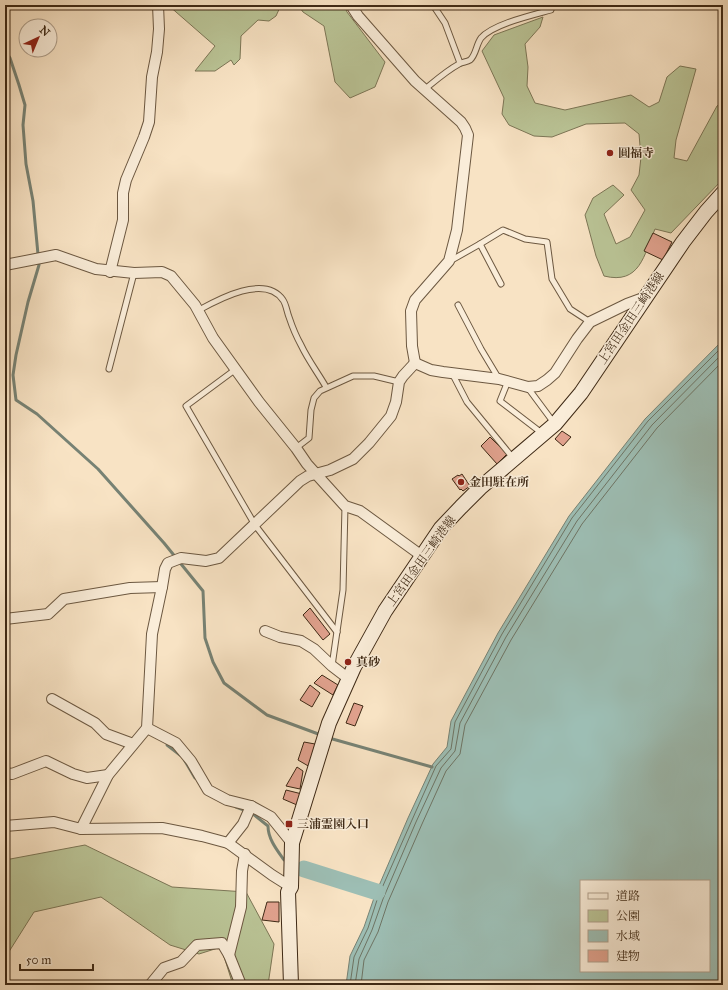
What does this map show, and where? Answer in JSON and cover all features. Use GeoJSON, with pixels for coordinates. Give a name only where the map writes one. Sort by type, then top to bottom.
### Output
{"type":"FeatureCollection","features":[{"type":"Feature","properties":{"kind":"main road","name":"上宮田金田三崎港線"},"geometry":{"type":"LineString","coordinates":[[291,985],[288,892],[291,887],[292,843],[325,736],[349,679],[385,611],[441,528],[461,507],[555,424],[581,393],[688,235],[723,192]]}},
{"type":"Feature","properties":{"kind":"street"},"geometry":{"type":"LineString","coordinates":[[110,272],[123,220],[123,193],[126,180],[149,122],[152,77],[157,52],[159,29],[158,5]]}},
{"type":"Feature","properties":{"kind":"street"},"geometry":{"type":"LineString","coordinates":[[351,5],[358,16],[424,90],[461,122],[468,135],[457,230],[449,262],[418,296],[412,306],[410,318],[415,363]]}},
{"type":"Feature","properties":{"kind":"street"},"geometry":{"type":"LineString","coordinates":[[5,265],[56,255],[96,269],[110,272],[162,272],[171,276],[199,310],[213,338],[259,402],[307,464],[345,506],[360,511],[422,556]]}},
{"type":"Feature","properties":{"kind":"street"},"geometry":{"type":"LineString","coordinates":[[415,363],[431,370],[452,374],[504,380],[520,386],[538,386],[551,376],[590,322],[627,304],[646,297]]}},
{"type":"Feature","properties":{"kind":"street"},"geometry":{"type":"LineString","coordinates":[[80,829],[108,775],[147,728],[152,634],[165,569],[168,563],[181,558],[206,561],[219,558],[308,476],[342,465],[353,459],[369,444],[391,416],[396,402],[399,382],[415,363]]}},
{"type":"Feature","properties":{"kind":"street"},"geometry":{"type":"LineString","coordinates":[[5,619],[48,614],[64,599],[130,588],[162,587]]}},
{"type":"Feature","properties":{"kind":"street"},"geometry":{"type":"LineString","coordinates":[[265,631],[280,637],[301,641],[314,648],[332,666],[349,679]]}},
{"type":"Feature","properties":{"kind":"street"},"geometry":{"type":"LineString","coordinates":[[52,699],[95,723],[106,734],[133,744]]}},
{"type":"Feature","properties":{"kind":"street"},"geometry":{"type":"LineString","coordinates":[[147,728],[176,743],[191,760],[208,790],[227,800],[251,806],[271,817],[292,843]]}},
{"type":"Feature","properties":{"kind":"street"},"geometry":{"type":"LineString","coordinates":[[5,773],[12,774],[46,761],[73,774],[87,778],[108,775]]}},
{"type":"Feature","properties":{"kind":"street"},"geometry":{"type":"LineString","coordinates":[[228,843],[243,824],[251,806]]}},
{"type":"Feature","properties":{"kind":"street"},"geometry":{"type":"LineString","coordinates":[[5,826],[54,822],[80,829],[162,828],[202,836],[228,843],[291,887]]}},
{"type":"Feature","properties":{"kind":"street"},"geometry":{"type":"LineString","coordinates":[[229,955],[241,907],[242,871],[245,854]]}},
{"type":"Feature","properties":{"kind":"street"},"geometry":{"type":"LineString","coordinates":[[150,985],[164,968],[181,962],[197,945],[222,943],[229,955],[241,985]]}},
{"type":"Feature","properties":{"kind":"lane"},"geometry":{"type":"LineString","coordinates":[[433,5],[445,24],[460,63]]}},
{"type":"Feature","properties":{"kind":"lane"},"geometry":{"type":"LineString","coordinates":[[424,90],[460,63],[469,61],[472,58],[477,44],[486,34],[501,26],[528,16],[551,10],[552,5]]}},
{"type":"Feature","properties":{"kind":"lane"},"geometry":{"type":"LineString","coordinates":[[449,262],[502,230],[525,239],[547,242],[552,279],[570,309],[590,322]]}},
{"type":"Feature","properties":{"kind":"lane"},"geometry":{"type":"LineString","coordinates":[[480,244],[501,284]]}},
{"type":"Feature","properties":{"kind":"lane"},"geometry":{"type":"LineString","coordinates":[[109,369],[134,273]]}},
{"type":"Feature","properties":{"kind":"lane"},"geometry":{"type":"LineString","coordinates":[[199,310],[222,298],[252,288],[263,288],[275,292],[283,300],[301,346],[326,387]]}},
{"type":"Feature","properties":{"kind":"lane"},"geometry":{"type":"LineString","coordinates":[[458,306],[481,349],[504,380],[500,401],[544,434]]}},
{"type":"Feature","properties":{"kind":"lane"},"geometry":{"type":"LineString","coordinates":[[236,369],[186,406],[255,525],[337,632]]}},
{"type":"Feature","properties":{"kind":"lane"},"geometry":{"type":"LineString","coordinates":[[452,374],[467,402],[514,460]]}},
{"type":"Feature","properties":{"kind":"lane"},"geometry":{"type":"LineString","coordinates":[[296,448],[309,438],[311,410],[314,398],[326,387],[353,376],[374,376],[399,382]]}},
{"type":"Feature","properties":{"kind":"lane"},"geometry":{"type":"LineString","coordinates":[[528,387],[555,424]]}},
{"type":"Feature","properties":{"kind":"lane"},"geometry":{"type":"LineString","coordinates":[[332,666],[343,590],[345,506]]}},
{"type":"Feature","properties":{"kind":"green space"},"geometry":{"type":"Polygon","coordinates":[[[168,5],[281,5],[276,16],[269,21],[258,20],[241,36],[240,59],[234,65],[231,60],[215,71],[195,71],[215,46],[168,5]]]}},
{"type":"Feature","properties":{"kind":"green space"},"geometry":{"type":"Polygon","coordinates":[[[298,5],[344,5],[347,12],[385,62],[375,87],[350,98],[335,82],[324,26],[303,12],[298,5]]]}},
{"type":"Feature","properties":{"kind":"green space"},"geometry":{"type":"Polygon","coordinates":[[[543,17],[540,27],[525,44],[528,67],[527,86],[535,103],[565,110],[631,95],[649,107],[659,102],[667,77],[680,66],[696,69],[676,140],[674,158],[687,161],[717,106],[723,102],[723,179],[671,233],[655,229],[644,258],[633,272],[626,276],[616,278],[604,276],[596,256],[585,215],[593,198],[613,185],[624,195],[604,214],[616,244],[630,237],[645,210],[631,190],[639,175],[641,157],[639,134],[625,123],[586,124],[552,137],[534,136],[509,125],[502,114],[504,98],[482,51],[494,35],[543,17]]]}},
{"type":"Feature","properties":{"kind":"green space"},"geometry":{"type":"Polygon","coordinates":[[[85,845],[172,887],[246,892],[274,944],[268,985],[233,985],[221,947],[199,954],[170,945],[101,897],[34,912],[5,958],[5,860],[85,845]]]}},
{"type":"Feature","properties":{"kind":"water"},"geometry":{"type":"Polygon","coordinates":[[[723,340],[723,985],[346,985],[350,956],[364,927],[375,895],[408,818],[433,764],[447,747],[451,721],[498,633],[569,516],[645,419],[723,340]]]}},
{"type":"Feature","properties":{"kind":"building"},"geometry":{"type":"Polygon","coordinates":[[[653,233],[672,242],[663,260],[644,251],[653,233]]]}},
{"type":"Feature","properties":{"kind":"building"},"geometry":{"type":"Polygon","coordinates":[[[562,431],[571,437],[563,446],[555,439],[562,431]]]}},
{"type":"Feature","properties":{"kind":"building"},"geometry":{"type":"Polygon","coordinates":[[[490,437],[507,454],[497,464],[481,446],[490,437]]]}},
{"type":"Feature","properties":{"kind":"building","name":"金田駐在所"},"geometry":{"type":"Polygon","coordinates":[[[462,474],[470,486],[463,491],[461,489],[460,490],[452,479],[462,474]]]}},
{"type":"Feature","properties":{"kind":"building"},"geometry":{"type":"Polygon","coordinates":[[[310,608],[330,634],[323,640],[303,615],[310,608]]]}},
{"type":"Feature","properties":{"kind":"building"},"geometry":{"type":"Polygon","coordinates":[[[322,675],[338,685],[333,695],[314,683],[322,675]]]}},
{"type":"Feature","properties":{"kind":"building"},"geometry":{"type":"Polygon","coordinates":[[[310,685],[320,693],[312,707],[300,700],[310,685]]]}},
{"type":"Feature","properties":{"kind":"building"},"geometry":{"type":"Polygon","coordinates":[[[354,703],[363,706],[355,726],[346,723],[354,703]]]}},
{"type":"Feature","properties":{"kind":"building"},"geometry":{"type":"Polygon","coordinates":[[[304,742],[315,744],[310,767],[298,760],[304,742]]]}},
{"type":"Feature","properties":{"kind":"building"},"geometry":{"type":"Polygon","coordinates":[[[297,767],[303,771],[300,789],[286,786],[297,767]]]}},
{"type":"Feature","properties":{"kind":"building"},"geometry":{"type":"Polygon","coordinates":[[[286,790],[302,794],[297,805],[283,799],[286,790]]]}},
{"type":"Feature","properties":{"kind":"building"},"geometry":{"type":"Polygon","coordinates":[[[267,902],[279,902],[279,922],[262,920],[267,902]]]}},
{"type":"Feature","properties":{"kind":"waterway"},"geometry":{"type":"LineString","coordinates":[[5,50],[10,58],[25,105],[23,125],[26,164],[33,201],[39,265],[28,302],[16,355],[13,375],[16,400],[37,414],[98,469],[164,543],[203,591],[205,638],[213,662],[224,683],[267,715],[321,735]]}},
{"type":"Feature","properties":{"kind":"waterway"},"geometry":{"type":"LineString","coordinates":[[329,738],[432,767]]}},
{"type":"Feature","properties":{"kind":"waterway"},"geometry":{"type":"LineString","coordinates":[[167,745],[180,755]]}},
{"type":"Feature","properties":{"kind":"waterway"},"geometry":{"type":"LineString","coordinates":[[185,761],[195,778]]}},
{"type":"Feature","properties":{"kind":"waterway"},"geometry":{"type":"LineString","coordinates":[[236,807],[244,810]]}},
{"type":"Feature","properties":{"kind":"waterway"},"geometry":{"type":"LineString","coordinates":[[253,814],[268,826],[271,840],[284,860]]}},
{"type":"Feature","properties":{"kind":"waterway"},"geometry":{"type":"LineString","coordinates":[[304,869],[377,892]]}},
{"type":"Feature","properties":{"kind":"place","name":"圓福寺"},"geometry":{"type":"Point","coordinates":[610,153]}},
{"type":"Feature","properties":{"kind":"place","name":"金田駐在所"},"geometry":{"type":"Point","coordinates":[461,482]}},
{"type":"Feature","properties":{"kind":"place","name":"真砂"},"geometry":{"type":"Point","coordinates":[348,662]}},
{"type":"Feature","properties":{"kind":"place","name":"三浦霊園入口"},"geometry":{"type":"Point","coordinates":[289,824]}}]}
